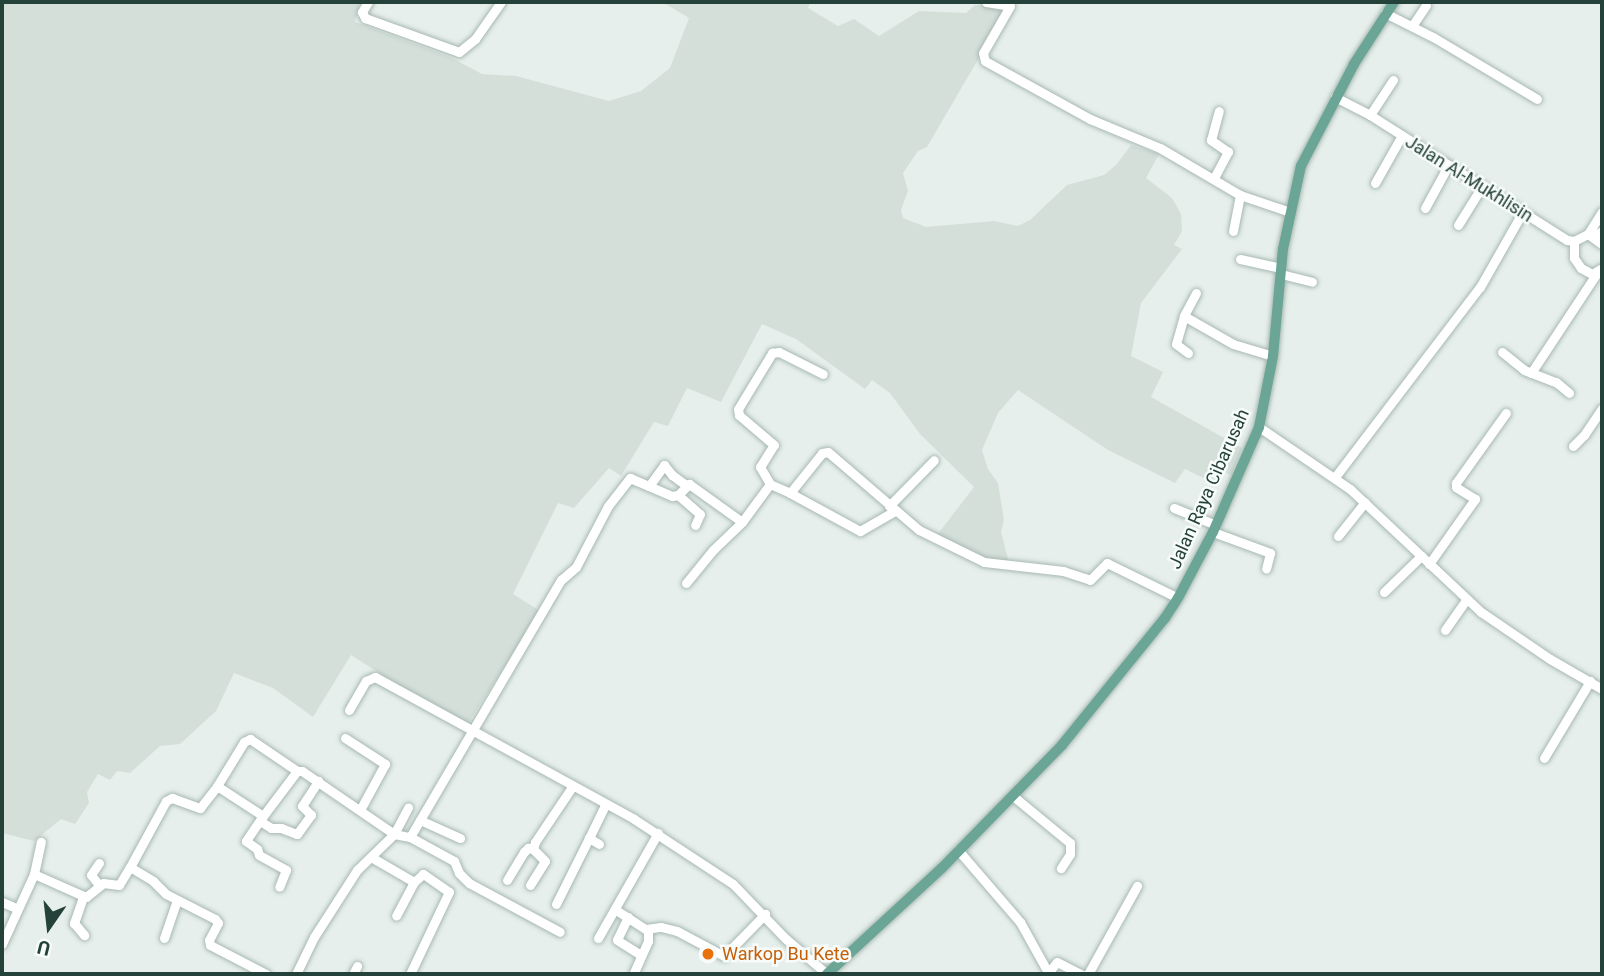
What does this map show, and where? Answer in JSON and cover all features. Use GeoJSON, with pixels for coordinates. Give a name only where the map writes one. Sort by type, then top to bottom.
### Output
{"type":"FeatureCollection","features":[{"type":"Feature","properties":{"kind":"main road","name":"Jalan Raya Cibarusah"},"geometry":{"type":"LineString","coordinates":[[826,974],[958,850],[1062,746],[1165,618],[1178,598],[1214,528],[1259,427],[1273,356],[1290,212],[1301,166],[1335,97],[1394,2]]}},
{"type":"Feature","properties":{"kind":"street"},"geometry":{"type":"LineString","coordinates":[[368,2],[362,12],[365,18],[459,52],[475,39],[501,2]]}},
{"type":"Feature","properties":{"kind":"street"},"geometry":{"type":"LineString","coordinates":[[986,2],[1010,6],[983,53],[985,61],[1090,119],[1153,144],[1240,195],[1290,212]]}},
{"type":"Feature","properties":{"kind":"street"},"geometry":{"type":"LineString","coordinates":[[1412,26],[1426,5]]}},
{"type":"Feature","properties":{"kind":"street"},"geometry":{"type":"LineString","coordinates":[[1385,13],[1538,99]]}},
{"type":"Feature","properties":{"kind":"street"},"geometry":{"type":"LineString","coordinates":[[1370,115],[1393,80]]}},
{"type":"Feature","properties":{"kind":"street","name":"Jalan Al-Mukhlisin"},"geometry":{"type":"LineString","coordinates":[[1335,97],[1370,115],[1522,213],[1567,240],[1574,241]]}},
{"type":"Feature","properties":{"kind":"street"},"geometry":{"type":"LineString","coordinates":[[1214,178],[1228,152],[1211,140],[1219,111]]}},
{"type":"Feature","properties":{"kind":"street"},"geometry":{"type":"LineString","coordinates":[[1375,183],[1401,137]]}},
{"type":"Feature","properties":{"kind":"street"},"geometry":{"type":"LineString","coordinates":[[1425,208],[1448,166]]}},
{"type":"Feature","properties":{"kind":"street"},"geometry":{"type":"LineString","coordinates":[[1458,225],[1481,188]]}},
{"type":"Feature","properties":{"kind":"street"},"geometry":{"type":"LineString","coordinates":[[1233,231],[1240,195]]}},
{"type":"Feature","properties":{"kind":"street"},"geometry":{"type":"LineString","coordinates":[[1591,235],[1602,212]]}},
{"type":"Feature","properties":{"kind":"street"},"geometry":{"type":"LineString","coordinates":[[1335,477],[1480,287],[1522,213]]}},
{"type":"Feature","properties":{"kind":"street"},"geometry":{"type":"LineString","coordinates":[[1600,271],[1588,272],[1577,263],[1574,241],[1602,231]]}},
{"type":"Feature","properties":{"kind":"street"},"geometry":{"type":"LineString","coordinates":[[1591,235],[1602,244]]}},
{"type":"Feature","properties":{"kind":"street"},"geometry":{"type":"LineString","coordinates":[[1240,259],[1312,282]]}},
{"type":"Feature","properties":{"kind":"street"},"geometry":{"type":"LineString","coordinates":[[1531,373],[1600,271]]}},
{"type":"Feature","properties":{"kind":"street"},"geometry":{"type":"LineString","coordinates":[[1188,353],[1176,344],[1184,316],[1196,293]]}},
{"type":"Feature","properties":{"kind":"street"},"geometry":{"type":"LineString","coordinates":[[1184,316],[1233,344],[1273,356]]}},
{"type":"Feature","properties":{"kind":"street"},"geometry":{"type":"LineString","coordinates":[[823,374],[779,352],[772,353],[738,409],[739,415],[774,444],[774,449],[760,467],[770,484],[860,531],[892,509],[934,460]]}},
{"type":"Feature","properties":{"kind":"street"},"geometry":{"type":"LineString","coordinates":[[1502,352],[1531,373],[1556,382],[1569,393]]}},
{"type":"Feature","properties":{"kind":"street"},"geometry":{"type":"LineString","coordinates":[[1573,446],[1602,408]]}},
{"type":"Feature","properties":{"kind":"street"},"geometry":{"type":"LineString","coordinates":[[1429,564],[1475,499],[1457,487],[1456,483],[1506,413]]}},
{"type":"Feature","properties":{"kind":"street"},"geometry":{"type":"LineString","coordinates":[[1259,427],[1335,477],[1365,502],[1466,600],[1550,659],[1602,688]]}},
{"type":"Feature","properties":{"kind":"street"},"geometry":{"type":"LineString","coordinates":[[790,493],[822,453],[828,452],[851,468],[892,509],[919,530],[984,562],[1063,571],[1087,580],[1093,579],[1102,564],[1107,562],[1178,598]]}},
{"type":"Feature","properties":{"kind":"street"},"geometry":{"type":"LineString","coordinates":[[649,486],[664,465],[672,475],[742,522]]}},
{"type":"Feature","properties":{"kind":"street"},"geometry":{"type":"LineString","coordinates":[[410,837],[470,729],[561,580],[576,567],[620,489],[632,478],[673,496],[678,495],[686,485]]}},
{"type":"Feature","properties":{"kind":"street"},"geometry":{"type":"LineString","coordinates":[[686,583],[713,550],[742,522],[770,484]]}},
{"type":"Feature","properties":{"kind":"street"},"geometry":{"type":"LineString","coordinates":[[678,495],[700,514],[695,525]]}},
{"type":"Feature","properties":{"kind":"street"},"geometry":{"type":"LineString","coordinates":[[1338,536],[1365,502]]}},
{"type":"Feature","properties":{"kind":"street"},"geometry":{"type":"LineString","coordinates":[[1174,508],[1270,553],[1266,569]]}},
{"type":"Feature","properties":{"kind":"street"},"geometry":{"type":"LineString","coordinates":[[1384,592],[1420,556]]}},
{"type":"Feature","properties":{"kind":"street"},"geometry":{"type":"LineString","coordinates":[[1445,630],[1466,600]]}},
{"type":"Feature","properties":{"kind":"street"},"geometry":{"type":"LineString","coordinates":[[349,710],[366,681],[374,677],[658,833],[733,884],[765,914],[786,939],[826,974]]}},
{"type":"Feature","properties":{"kind":"street"},"geometry":{"type":"LineString","coordinates":[[1544,758],[1590,681]]}},
{"type":"Feature","properties":{"kind":"street"},"geometry":{"type":"LineString","coordinates":[[345,738],[385,764],[360,810]]}},
{"type":"Feature","properties":{"kind":"street"},"geometry":{"type":"LineString","coordinates":[[34,874],[83,897],[89,896],[99,885],[106,882],[120,885],[166,801],[172,798],[200,808],[244,742],[250,739],[394,834],[410,837],[454,861],[459,873],[476,888],[560,932]]}},
{"type":"Feature","properties":{"kind":"street"},"geometry":{"type":"LineString","coordinates":[[279,887],[286,870],[259,855],[257,849],[246,841],[297,771]]}},
{"type":"Feature","properties":{"kind":"street"},"geometry":{"type":"LineString","coordinates":[[217,786],[271,828],[281,828],[297,834],[311,816],[302,806],[317,781]]}},
{"type":"Feature","properties":{"kind":"street"},"geometry":{"type":"LineString","coordinates":[[507,880],[524,852],[533,849],[572,787]]}},
{"type":"Feature","properties":{"kind":"street"},"geometry":{"type":"LineString","coordinates":[[1013,796],[1070,844],[1070,854],[1061,868]]}},
{"type":"Feature","properties":{"kind":"street"},"geometry":{"type":"LineString","coordinates":[[556,904],[605,805]]}},
{"type":"Feature","properties":{"kind":"street"},"geometry":{"type":"LineString","coordinates":[[296,974],[313,937],[349,880],[394,834],[408,808]]}},
{"type":"Feature","properties":{"kind":"street"},"geometry":{"type":"LineString","coordinates":[[420,820],[460,838]]}},
{"type":"Feature","properties":{"kind":"street"},"geometry":{"type":"LineString","coordinates":[[598,938],[616,910],[645,851],[658,833]]}},
{"type":"Feature","properties":{"kind":"street"},"geometry":{"type":"LineString","coordinates":[[589,838],[599,844]]}},
{"type":"Feature","properties":{"kind":"street"},"geometry":{"type":"LineString","coordinates":[[2,944],[16,908],[34,874],[41,842]]}},
{"type":"Feature","properties":{"kind":"street"},"geometry":{"type":"LineString","coordinates":[[530,885],[545,862],[533,849]]}},
{"type":"Feature","properties":{"kind":"street"},"geometry":{"type":"LineString","coordinates":[[958,850],[1020,922],[1048,974],[1057,962],[1081,974]]}},
{"type":"Feature","properties":{"kind":"street"},"geometry":{"type":"LineString","coordinates":[[372,857],[414,883]]}},
{"type":"Feature","properties":{"kind":"street"},"geometry":{"type":"LineString","coordinates":[[99,863],[91,876],[99,885]]}},
{"type":"Feature","properties":{"kind":"street"},"geometry":{"type":"LineString","coordinates":[[130,867],[177,900],[199,908],[217,922],[209,940],[210,945],[266,974]]}},
{"type":"Feature","properties":{"kind":"street"},"geometry":{"type":"LineString","coordinates":[[396,916],[414,883],[423,874],[449,892],[410,974]]}},
{"type":"Feature","properties":{"kind":"street"},"geometry":{"type":"LineString","coordinates":[[1088,974],[1137,886]]}},
{"type":"Feature","properties":{"kind":"street"},"geometry":{"type":"LineString","coordinates":[[83,897],[74,923],[84,935]]}},
{"type":"Feature","properties":{"kind":"street"},"geometry":{"type":"LineString","coordinates":[[164,938],[177,900]]}},
{"type":"Feature","properties":{"kind":"street"},"geometry":{"type":"LineString","coordinates":[[2,902],[16,908]]}},
{"type":"Feature","properties":{"kind":"street"},"geometry":{"type":"LineString","coordinates":[[616,910],[646,929],[661,927],[677,932],[724,956],[765,914]]}},
{"type":"Feature","properties":{"kind":"street"},"geometry":{"type":"LineString","coordinates":[[628,917],[617,940],[641,955]]}},
{"type":"Feature","properties":{"kind":"street"},"geometry":{"type":"LineString","coordinates":[[633,974],[648,940],[646,929]]}},
{"type":"Feature","properties":{"kind":"shaded area"},"geometry":{"type":"Polygon","coordinates":[[[2,2],[360,2],[355,22],[450,57],[482,74],[516,76],[609,101],[641,91],[670,68],[689,18],[662,2],[810,2],[808,8],[838,26],[854,19],[879,36],[919,11],[966,13],[975,5],[1008,8],[927,147],[918,151],[903,173],[908,191],[901,210],[903,218],[926,227],[994,221],[1018,226],[1030,220],[1067,185],[1104,175],[1117,164],[1131,145],[1159,154],[1146,178],[1172,198],[1181,214],[1182,231],[1174,245],[1182,249],[1141,303],[1131,356],[1163,372],[1151,397],[1242,448],[1231,475],[1221,471],[1214,483],[1185,469],[1175,483],[1108,450],[1018,390],[998,413],[982,450],[988,469],[998,483],[1004,520],[1001,532],[1009,563],[981,561],[934,539],[974,487],[920,434],[890,393],[872,380],[865,389],[796,339],[762,324],[721,402],[687,388],[668,426],[654,422],[621,476],[609,468],[574,508],[558,503],[513,594],[540,611],[463,731],[402,697],[403,688],[351,655],[313,717],[273,688],[234,673],[216,711],[180,744],[160,746],[130,773],[117,771],[110,780],[98,774],[87,792],[89,803],[75,824],[61,819],[34,841],[2,833],[2,2]]]}},
{"type":"Feature","properties":{"kind":"place","name":"Warkop Bu Kete"},"geometry":{"type":"Point","coordinates":[708,954]}}]}
